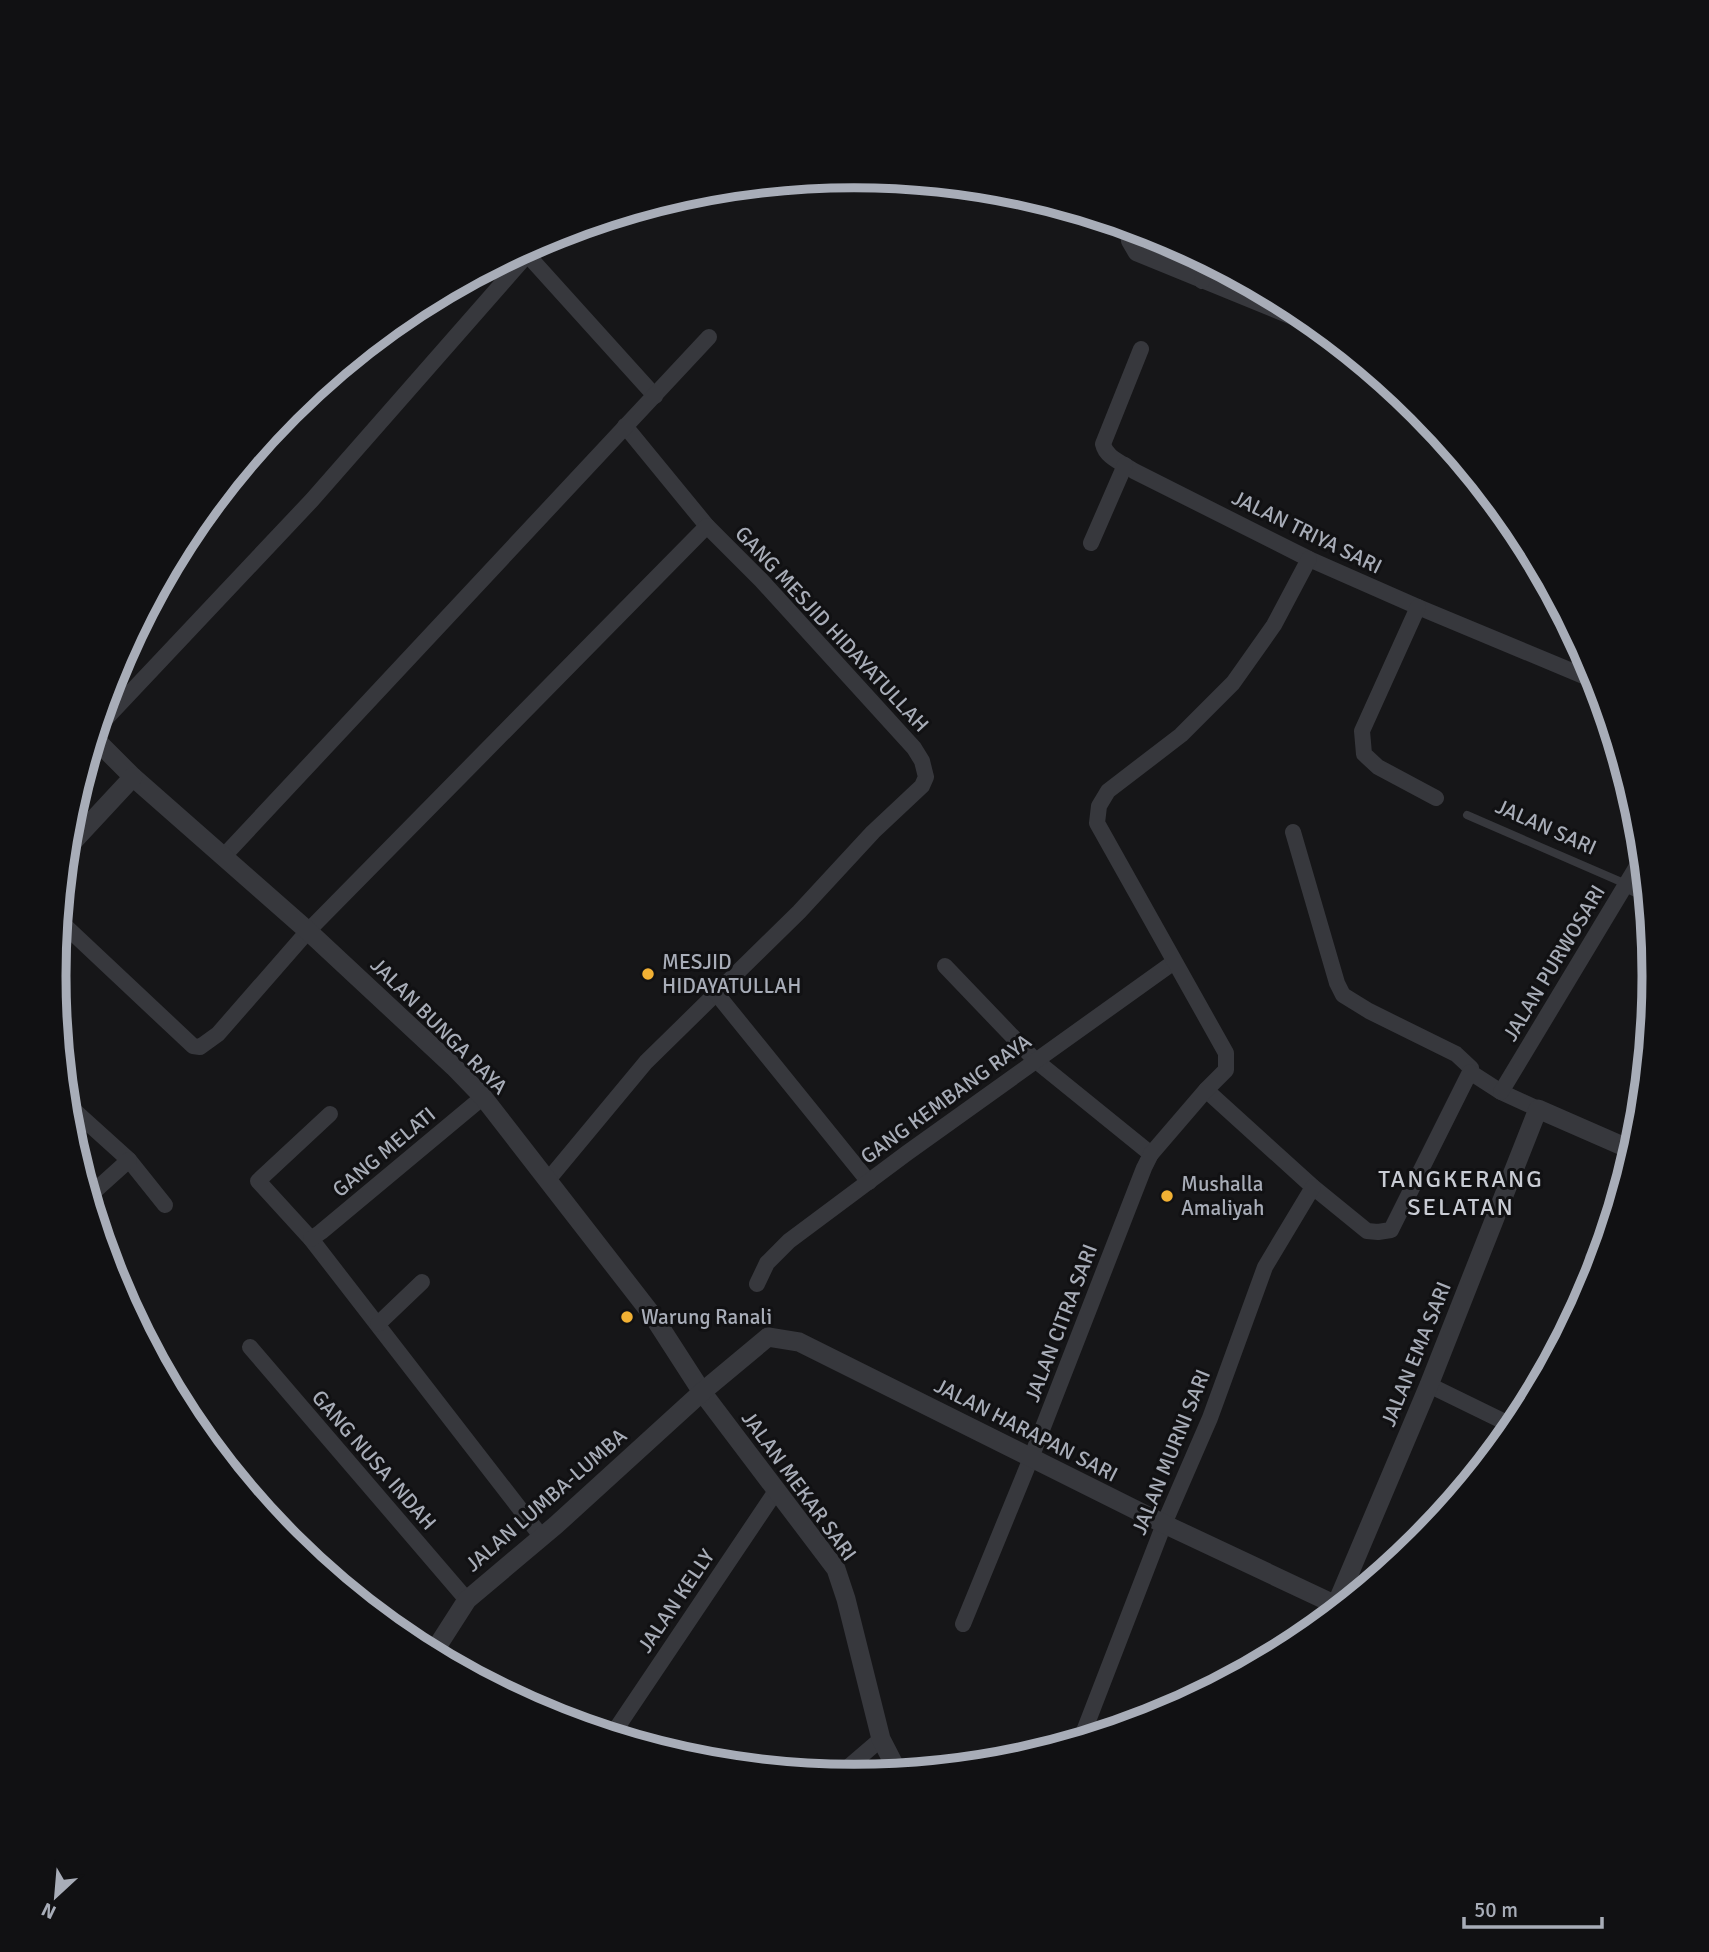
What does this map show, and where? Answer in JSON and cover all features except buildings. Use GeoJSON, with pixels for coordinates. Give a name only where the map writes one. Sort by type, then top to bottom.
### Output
{"type":"FeatureCollection","features":[{"type":"Feature","properties":{"kind":"street"},"geometry":{"type":"LineString","coordinates":[[1129,238],[1136,253],[1273,310]]}},
{"type":"Feature","properties":{"kind":"street"},"geometry":{"type":"LineString","coordinates":[[530,258],[655,396]]}},
{"type":"Feature","properties":{"kind":"street"},"geometry":{"type":"LineString","coordinates":[[112,712],[312,500],[514,265]]}},
{"type":"Feature","properties":{"kind":"street"},"geometry":{"type":"LineString","coordinates":[[1202,281],[1206,271]]}},
{"type":"Feature","properties":{"kind":"street"},"geometry":{"type":"LineString","coordinates":[[223,857],[709,337]]}},
{"type":"Feature","properties":{"kind":"street","name":"JALAN TRIYA SARI"},"geometry":{"type":"LineString","coordinates":[[1141,349],[1103,444],[1104,451],[1125,465],[1309,559],[1584,676]]}},
{"type":"Feature","properties":{"kind":"street"},"geometry":{"type":"LineString","coordinates":[[625,426],[707,526]]}},
{"type":"Feature","properties":{"kind":"street"},"geometry":{"type":"LineString","coordinates":[[1091,543],[1125,465]]}},
{"type":"Feature","properties":{"kind":"street","name":"GANG MESJID HIDAYATULLAH"},"geometry":{"type":"LineString","coordinates":[[68,928],[188,1043],[200,1048],[218,1034],[308,931],[707,526],[761,580],[914,748],[922,761],[926,777],[922,786],[873,832],[799,912],[646,1062],[548,1180]]}},
{"type":"Feature","properties":{"kind":"street"},"geometry":{"type":"LineString","coordinates":[[1174,962],[1097,823],[1099,806],[1108,791],[1181,735],[1233,682],[1274,625],[1309,559]]}},
{"type":"Feature","properties":{"kind":"street"},"geometry":{"type":"LineString","coordinates":[[1418,607],[1362,731],[1364,754],[1378,767],[1436,798]]}},
{"type":"Feature","properties":{"kind":"street","name":"JALAN BUNGA RAYA"},"geometry":{"type":"LineString","coordinates":[[101,745],[133,777],[308,931],[483,1097],[653,1316],[702,1392]]}},
{"type":"Feature","properties":{"kind":"street"},"geometry":{"type":"LineString","coordinates":[[80,834],[133,777]]}},
{"type":"Feature","properties":{"kind":"street"},"geometry":{"type":"LineString","coordinates":[[1206,1090],[1313,1187],[1367,1231],[1378,1232],[1391,1230],[1471,1072],[1471,1068],[1456,1054],[1369,1011],[1343,995],[1337,983],[1293,832]]}},
{"type":"Feature","properties":{"kind":"street","name":"JALAN PURWOSARI"},"geometry":{"type":"LineString","coordinates":[[1501,1092],[1635,869]]}},
{"type":"Feature","properties":{"kind":"street","name":"JALAN SARI"},"geometry":{"type":"LineString","coordinates":[[1626,884],[1638,890]]}},
{"type":"Feature","properties":{"kind":"street","name":"JALAN CITRA SARI"},"geometry":{"type":"LineString","coordinates":[[962,1624],[1151,1154],[1226,1070],[1226,1053],[1174,962]]}},
{"type":"Feature","properties":{"kind":"street","name":"GANG KEMBANG RAYA"},"geometry":{"type":"LineString","coordinates":[[757,1284],[768,1263],[789,1241],[1035,1060],[1174,962]]}},
{"type":"Feature","properties":{"kind":"street"},"geometry":{"type":"LineString","coordinates":[[945,966],[1035,1060],[1151,1154]]}},
{"type":"Feature","properties":{"kind":"street"},"geometry":{"type":"LineString","coordinates":[[716,993],[869,1182]]}},
{"type":"Feature","properties":{"kind":"street"},"geometry":{"type":"LineString","coordinates":[[1471,1072],[1501,1092],[1623,1146]]}},
{"type":"Feature","properties":{"kind":"street","name":"GANG MELATI"},"geometry":{"type":"LineString","coordinates":[[311,1239],[483,1097]]}},
{"type":"Feature","properties":{"kind":"street","name":"JALAN EMA SARI"},"geometry":{"type":"LineString","coordinates":[[1344,1593],[1538,1109]]}},
{"type":"Feature","properties":{"kind":"street"},"geometry":{"type":"LineString","coordinates":[[330,1114],[258,1181],[311,1239],[541,1536]]}},
{"type":"Feature","properties":{"kind":"street"},"geometry":{"type":"LineString","coordinates":[[79,1115],[129,1160],[165,1205]]}},
{"type":"Feature","properties":{"kind":"street"},"geometry":{"type":"LineString","coordinates":[[96,1189],[129,1160]]}},
{"type":"Feature","properties":{"kind":"street","name":"JALAN MURNI SARI"},"geometry":{"type":"LineString","coordinates":[[1085,1729],[1164,1524],[1210,1418],[1265,1266],[1313,1187]]}},
{"type":"Feature","properties":{"kind":"street"},"geometry":{"type":"LineString","coordinates":[[378,1324],[422,1282]]}},
{"type":"Feature","properties":{"kind":"street","name":"JALAN HARAPAN SARI"},"geometry":{"type":"LineString","coordinates":[[702,1392],[768,1337],[799,1342],[1329,1605]]}},
{"type":"Feature","properties":{"kind":"street","name":"GANG NUSA INDAH"},"geometry":{"type":"LineString","coordinates":[[250,1348],[467,1600]]}},
{"type":"Feature","properties":{"kind":"street"},"geometry":{"type":"LineString","coordinates":[[1429,1385],[1504,1422]]}},
{"type":"Feature","properties":{"kind":"street","name":"JALAN MEKAR SARI"},"geometry":{"type":"LineString","coordinates":[[702,1392],[836,1569],[881,1739],[893,1762]]}},
{"type":"Feature","properties":{"kind":"street","name":"JALAN LUMBA-LUMBA"},"geometry":{"type":"LineString","coordinates":[[438,1644],[467,1600],[556,1525],[702,1392]]}},
{"type":"Feature","properties":{"kind":"street","name":"JALAN KELLY"},"geometry":{"type":"LineString","coordinates":[[617,1727],[776,1491]]}},
{"type":"Feature","properties":{"kind":"street"},"geometry":{"type":"LineString","coordinates":[[852,1764],[881,1739]]}},
{"type":"Feature","properties":{"kind":"lane","name":"JALAN SARI"},"geometry":{"type":"LineString","coordinates":[[1467,815],[1626,884]]}},
{"type":"Feature","properties":{"kind":"place","name":"MESJID HIDAYATULLAH"},"geometry":{"type":"Point","coordinates":[648,974]}},
{"type":"Feature","properties":{"kind":"place","name":"Mushalla Amaliyah"},"geometry":{"type":"Point","coordinates":[1167,1196]}},
{"type":"Feature","properties":{"kind":"place","name":"Warung Ranali"},"geometry":{"type":"Point","coordinates":[627,1317]}},
{"type":"Feature","properties":{"kind":"district","name":"TANGKERANG SELATAN"},"geometry":{"type":"Point","coordinates":[1461,1193]}}]}
